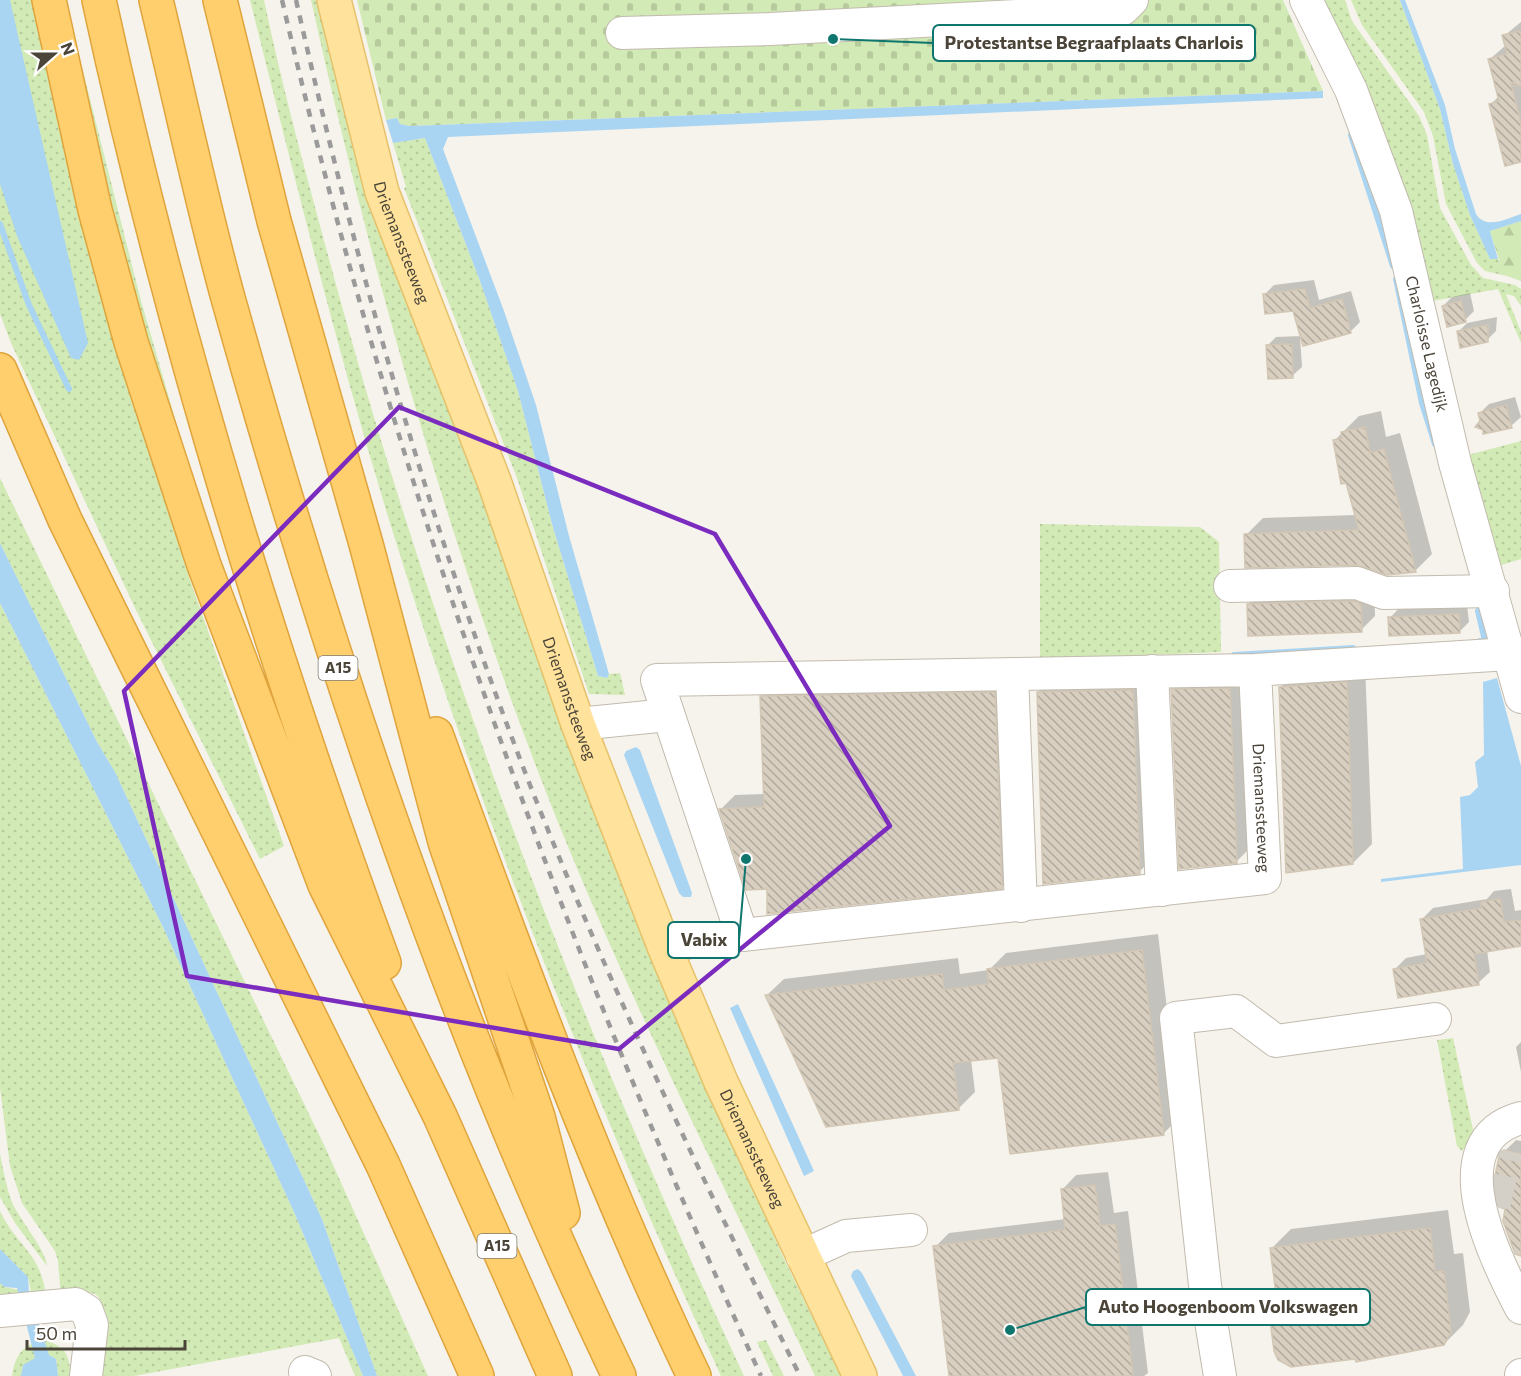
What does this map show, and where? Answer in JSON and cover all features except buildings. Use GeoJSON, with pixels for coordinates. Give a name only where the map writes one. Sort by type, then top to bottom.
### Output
{"type":"FeatureCollection","features":[{"type":"Feature","properties":{"kind":"highway","name":"A15"},"geometry":{"type":"LineString","coordinates":[[49,0],[94,210],[128,331],[204,565],[325,885],[441,1116],[555,1376]]}},
{"type":"Feature","properties":{"kind":"highway","name":"A15"},"geometry":{"type":"LineString","coordinates":[[99,0],[143,192],[215,459],[308,750],[441,1116]]}},
{"type":"Feature","properties":{"kind":"highway","name":"A15"},"geometry":{"type":"LineString","coordinates":[[156,0],[227,295],[322,621],[408,873],[494,1098],[589,1314],[619,1376]]}},
{"type":"Feature","properties":{"kind":"highway","name":"A15"},"geometry":{"type":"LineString","coordinates":[[220,0],[274,221],[366,544],[445,842],[538,1117],[589,1314]]}},
{"type":"Feature","properties":{"kind":"highway"},"geometry":{"type":"LineString","coordinates":[[0,370],[65,520],[383,1165],[477,1376]]}},
{"type":"Feature","properties":{"kind":"highway","name":"A15"},"geometry":{"type":"LineString","coordinates":[[366,544],[540,1013],[611,1189],[694,1376]]}},
{"type":"Feature","properties":{"kind":"main road","name":"Driemanssteeweg"},"geometry":{"type":"LineString","coordinates":[[334,0],[382,192],[494,481],[578,724],[664,946],[730,1102],[860,1376]]}},
{"type":"Feature","properties":{"kind":"street"},"geometry":{"type":"LineString","coordinates":[[622,33],[770,29],[1092,12],[1123,9],[1132,0]]}},
{"type":"Feature","properties":{"kind":"street","name":"Charloisse Lagedijk"},"geometry":{"type":"LineString","coordinates":[[1306,0],[1351,90],[1396,211],[1455,463],[1521,698]]}},
{"type":"Feature","properties":{"kind":"street"},"geometry":{"type":"LineString","coordinates":[[1230,586],[1357,583],[1384,593],[1492,591]]}},
{"type":"Feature","properties":{"kind":"street"},"geometry":{"type":"LineString","coordinates":[[742,935],[657,680],[1255,670],[1509,654]]}},
{"type":"Feature","properties":{"kind":"street","name":"Driemanssteeweg"},"geometry":{"type":"LineString","coordinates":[[664,946],[742,935],[1265,878],[1255,670]]}},
{"type":"Feature","properties":{"kind":"street"},"geometry":{"type":"LineString","coordinates":[[1152,671],[1162,890]]}},
{"type":"Feature","properties":{"kind":"street"},"geometry":{"type":"LineString","coordinates":[[1012,674],[1021,906]]}},
{"type":"Feature","properties":{"kind":"street"},"geometry":{"type":"LineString","coordinates":[[578,724],[668,714]]}},
{"type":"Feature","properties":{"kind":"street"},"geometry":{"type":"LineString","coordinates":[[1220,1376],[1205,1285],[1176,1018],[1236,1011],[1276,1041],[1435,1020]]}},
{"type":"Feature","properties":{"kind":"street"},"geometry":{"type":"LineString","coordinates":[[1521,1118],[1496,1130],[1481,1150],[1477,1185],[1489,1214],[1495,1256],[1521,1308]]}},
{"type":"Feature","properties":{"kind":"street"},"geometry":{"type":"LineString","coordinates":[[802,1256],[846,1236],[911,1230]]}},
{"type":"Feature","properties":{"kind":"street"},"geometry":{"type":"LineString","coordinates":[[0,1311],[76,1304],[87,1311],[92,1325],[89,1373]]}},
{"type":"Feature","properties":{"kind":"street"},"geometry":{"type":"LineString","coordinates":[[0,1333],[51,1308]]}},
{"type":"Feature","properties":{"kind":"highlighted area"},"geometry":{"type":"Polygon","coordinates":[[[399,407],[715,534],[890,826],[619,1049],[187,976],[124,691],[399,407]]]}},
{"type":"Feature","properties":{"kind":"green space"},"geometry":{"type":"Polygon","coordinates":[[[0,0],[40,0],[107,312],[190,580],[284,846],[260,859],[136,610],[11,343],[0,314],[0,0]]]}},
{"type":"Feature","properties":{"kind":"green space"},"geometry":{"type":"Polygon","coordinates":[[[65,0],[140,297],[192,478],[198,528],[121,256],[65,0]]]}},
{"type":"Feature","properties":{"kind":"green space"},"geometry":{"type":"Polygon","coordinates":[[[250,0],[264,0],[305,169],[372,412],[416,553],[464,693],[567,970],[683,1242],[744,1376],[721,1376],[674,1272],[541,955],[462,741],[390,523],[352,393],[250,0]]]}},
{"type":"Feature","properties":{"kind":"green space"},"geometry":{"type":"Polygon","coordinates":[[[311,0],[319,0],[396,272],[485,505],[580,776],[668,995],[784,1259],[841,1376],[815,1376],[627,983],[563,836],[534,761],[468,574],[409,385],[357,193],[311,0]]]}},
{"type":"Feature","properties":{"kind":"green space"},"geometry":{"type":"Polygon","coordinates":[[[357,0],[1283,0],[1323,91],[410,126],[400,124],[397,118],[386,120],[357,0]]]}},
{"type":"Feature","properties":{"kind":"green space"},"geometry":{"type":"Polygon","coordinates":[[[1318,0],[1345,0],[1352,21],[1419,116],[1427,135],[1440,208],[1471,265],[1483,278],[1515,285],[1521,289],[1521,306],[1514,296],[1506,294],[1521,332],[1521,343],[1498,289],[1427,302],[1318,0]]]}},
{"type":"Feature","properties":{"kind":"green space"},"geometry":{"type":"Polygon","coordinates":[[[1351,0],[1400,0],[1440,109],[1453,164],[1470,215],[1490,259],[1498,259],[1507,276],[1485,271],[1477,263],[1446,204],[1433,136],[1424,112],[1362,25],[1351,0]]]}},
{"type":"Feature","properties":{"kind":"green space"},"geometry":{"type":"Polygon","coordinates":[[[425,138],[480,281],[518,391],[552,524],[598,676],[607,678],[609,674],[620,673],[625,695],[589,694],[517,478],[404,188],[406,187],[393,143],[425,138]]]}},
{"type":"Feature","properties":{"kind":"green space"},"geometry":{"type":"Polygon","coordinates":[[[1521,221],[1521,281],[1507,276],[1502,269],[1490,231],[1521,221]]]}},
{"type":"Feature","properties":{"kind":"green space"},"geometry":{"type":"Polygon","coordinates":[[[1521,441],[1521,559],[1495,567],[1464,456],[1521,441]]]}},
{"type":"Feature","properties":{"kind":"green space"},"geometry":{"type":"Polygon","coordinates":[[[0,478],[325,1147],[428,1376],[377,1376],[322,1219],[115,772],[97,742],[0,543],[0,478]]]}},
{"type":"Feature","properties":{"kind":"green space"},"geometry":{"type":"Polygon","coordinates":[[[1040,524],[1200,527],[1219,542],[1221,652],[1040,660],[1040,524]]]}},
{"type":"Feature","properties":{"kind":"green space"},"geometry":{"type":"Polygon","coordinates":[[[0,603],[162,925],[294,1212],[363,1376],[355,1376],[339,1338],[134,1376],[102,1376],[99,1298],[95,1294],[88,1293],[61,1297],[55,1251],[22,1203],[10,1166],[0,1088],[0,603]]]}},
{"type":"Feature","properties":{"kind":"green space"},"geometry":{"type":"Polygon","coordinates":[[[1453,1038],[1474,1134],[1462,1151],[1457,1146],[1437,1040],[1453,1038]]]}},
{"type":"Feature","properties":{"kind":"green space"},"geometry":{"type":"Polygon","coordinates":[[[0,1154],[11,1200],[42,1252],[47,1266],[15,1223],[0,1197],[0,1154]]]}},
{"type":"Feature","properties":{"kind":"green space"},"geometry":{"type":"Polygon","coordinates":[[[0,1211],[40,1270],[46,1298],[0,1305],[0,1283],[4,1287],[31,1292],[28,1277],[0,1249],[0,1211]]]}},
{"type":"Feature","properties":{"kind":"green space"},"geometry":{"type":"Polygon","coordinates":[[[766,1340],[784,1376],[773,1376],[757,1342],[766,1340]]]}},
{"type":"Feature","properties":{"kind":"green space"},"geometry":{"type":"Polygon","coordinates":[[[46,1341],[58,1346],[66,1353],[70,1376],[58,1376],[56,1359],[49,1355],[23,1365],[21,1376],[12,1376],[15,1362],[22,1351],[32,1344],[46,1341]]]}},
{"type":"Feature","properties":{"kind":"water"},"geometry":{"type":"Polygon","coordinates":[[[0,0],[10,0],[88,343],[79,360],[71,358],[17,236],[0,184],[0,0]]]}},
{"type":"Feature","properties":{"kind":"water"},"geometry":{"type":"Polygon","coordinates":[[[1400,0],[1405,0],[1445,105],[1455,149],[1476,214],[1485,221],[1497,222],[1521,214],[1521,221],[1490,231],[1498,259],[1490,259],[1470,215],[1453,164],[1440,109],[1400,0]]]}},
{"type":"Feature","properties":{"kind":"water"},"geometry":{"type":"Polygon","coordinates":[[[1323,91],[1323,98],[448,137],[443,149],[504,311],[536,405],[569,536],[609,674],[607,678],[598,676],[552,524],[518,391],[480,281],[425,138],[393,143],[386,120],[397,118],[400,124],[410,126],[1323,91]]]}},
{"type":"Feature","properties":{"kind":"water"},"geometry":{"type":"Polygon","coordinates":[[[0,543],[97,742],[115,772],[322,1219],[377,1376],[363,1376],[294,1212],[162,925],[0,603],[0,543]]]}},
{"type":"Feature","properties":{"kind":"water"},"geometry":{"type":"Polygon","coordinates":[[[1497,678],[1521,766],[1521,865],[1381,882],[1381,879],[1463,869],[1460,797],[1470,795],[1478,787],[1475,762],[1484,755],[1483,682],[1497,678]]]}},
{"type":"Feature","properties":{"kind":"water"},"geometry":{"type":"Polygon","coordinates":[[[636,747],[640,750],[692,893],[691,897],[683,897],[679,893],[624,755],[626,751],[636,747]]]}},
{"type":"Feature","properties":{"kind":"water"},"geometry":{"type":"Polygon","coordinates":[[[738,1004],[814,1171],[804,1176],[730,1008],[738,1004]]]}},
{"type":"Feature","properties":{"kind":"water"},"geometry":{"type":"Polygon","coordinates":[[[0,1249],[28,1277],[29,1293],[49,1355],[56,1359],[58,1376],[21,1376],[23,1365],[35,1358],[17,1288],[4,1287],[0,1283],[0,1249]]]}},
{"type":"Feature","properties":{"kind":"water"},"geometry":{"type":"Polygon","coordinates":[[[858,1269],[916,1376],[903,1376],[851,1276],[853,1271],[858,1269]]]}},
{"type":"Feature","properties":{"kind":"waterway"},"geometry":{"type":"LineString","coordinates":[[1351,135],[1393,266]]}},
{"type":"Feature","properties":{"kind":"waterway"},"geometry":{"type":"LineString","coordinates":[[0,224],[29,305],[69,389]]}},
{"type":"Feature","properties":{"kind":"waterway"},"geometry":{"type":"LineString","coordinates":[[1396,279],[1422,403],[1435,444]]}},
{"type":"Feature","properties":{"kind":"waterway"},"geometry":{"type":"LineString","coordinates":[[1478,611],[1485,641],[1480,641]]}},
{"type":"Feature","properties":{"kind":"waterway"},"geometry":{"type":"LineString","coordinates":[[1234,655],[1353,648]]}},
{"type":"Feature","properties":{"kind":"tunnel"},"geometry":{"type":"LineString","coordinates":[[1494,1206],[1507,1151]]}},
{"type":"Feature","properties":{"kind":"railway"},"geometry":{"type":"LineString","coordinates":[[282,0],[326,179],[375,354],[428,528],[486,700],[615,1040],[686,1208],[761,1376]]}},
{"type":"Feature","properties":{"kind":"railway"},"geometry":{"type":"LineString","coordinates":[[296,0],[344,199],[398,397],[460,593],[494,689],[530,785],[592,935],[693,1157],[800,1376]]}},
{"type":"Feature","properties":{"kind":"place","name":"Protestantse Begraafplaats Charlois"},"geometry":{"type":"Point","coordinates":[833,39]}},
{"type":"Feature","properties":{"kind":"place","name":"Vabix"},"geometry":{"type":"Point","coordinates":[746,859]}},
{"type":"Feature","properties":{"kind":"place","name":"Auto Hoogenboom Volkswagen"},"geometry":{"type":"Point","coordinates":[1010,1330]}}]}
